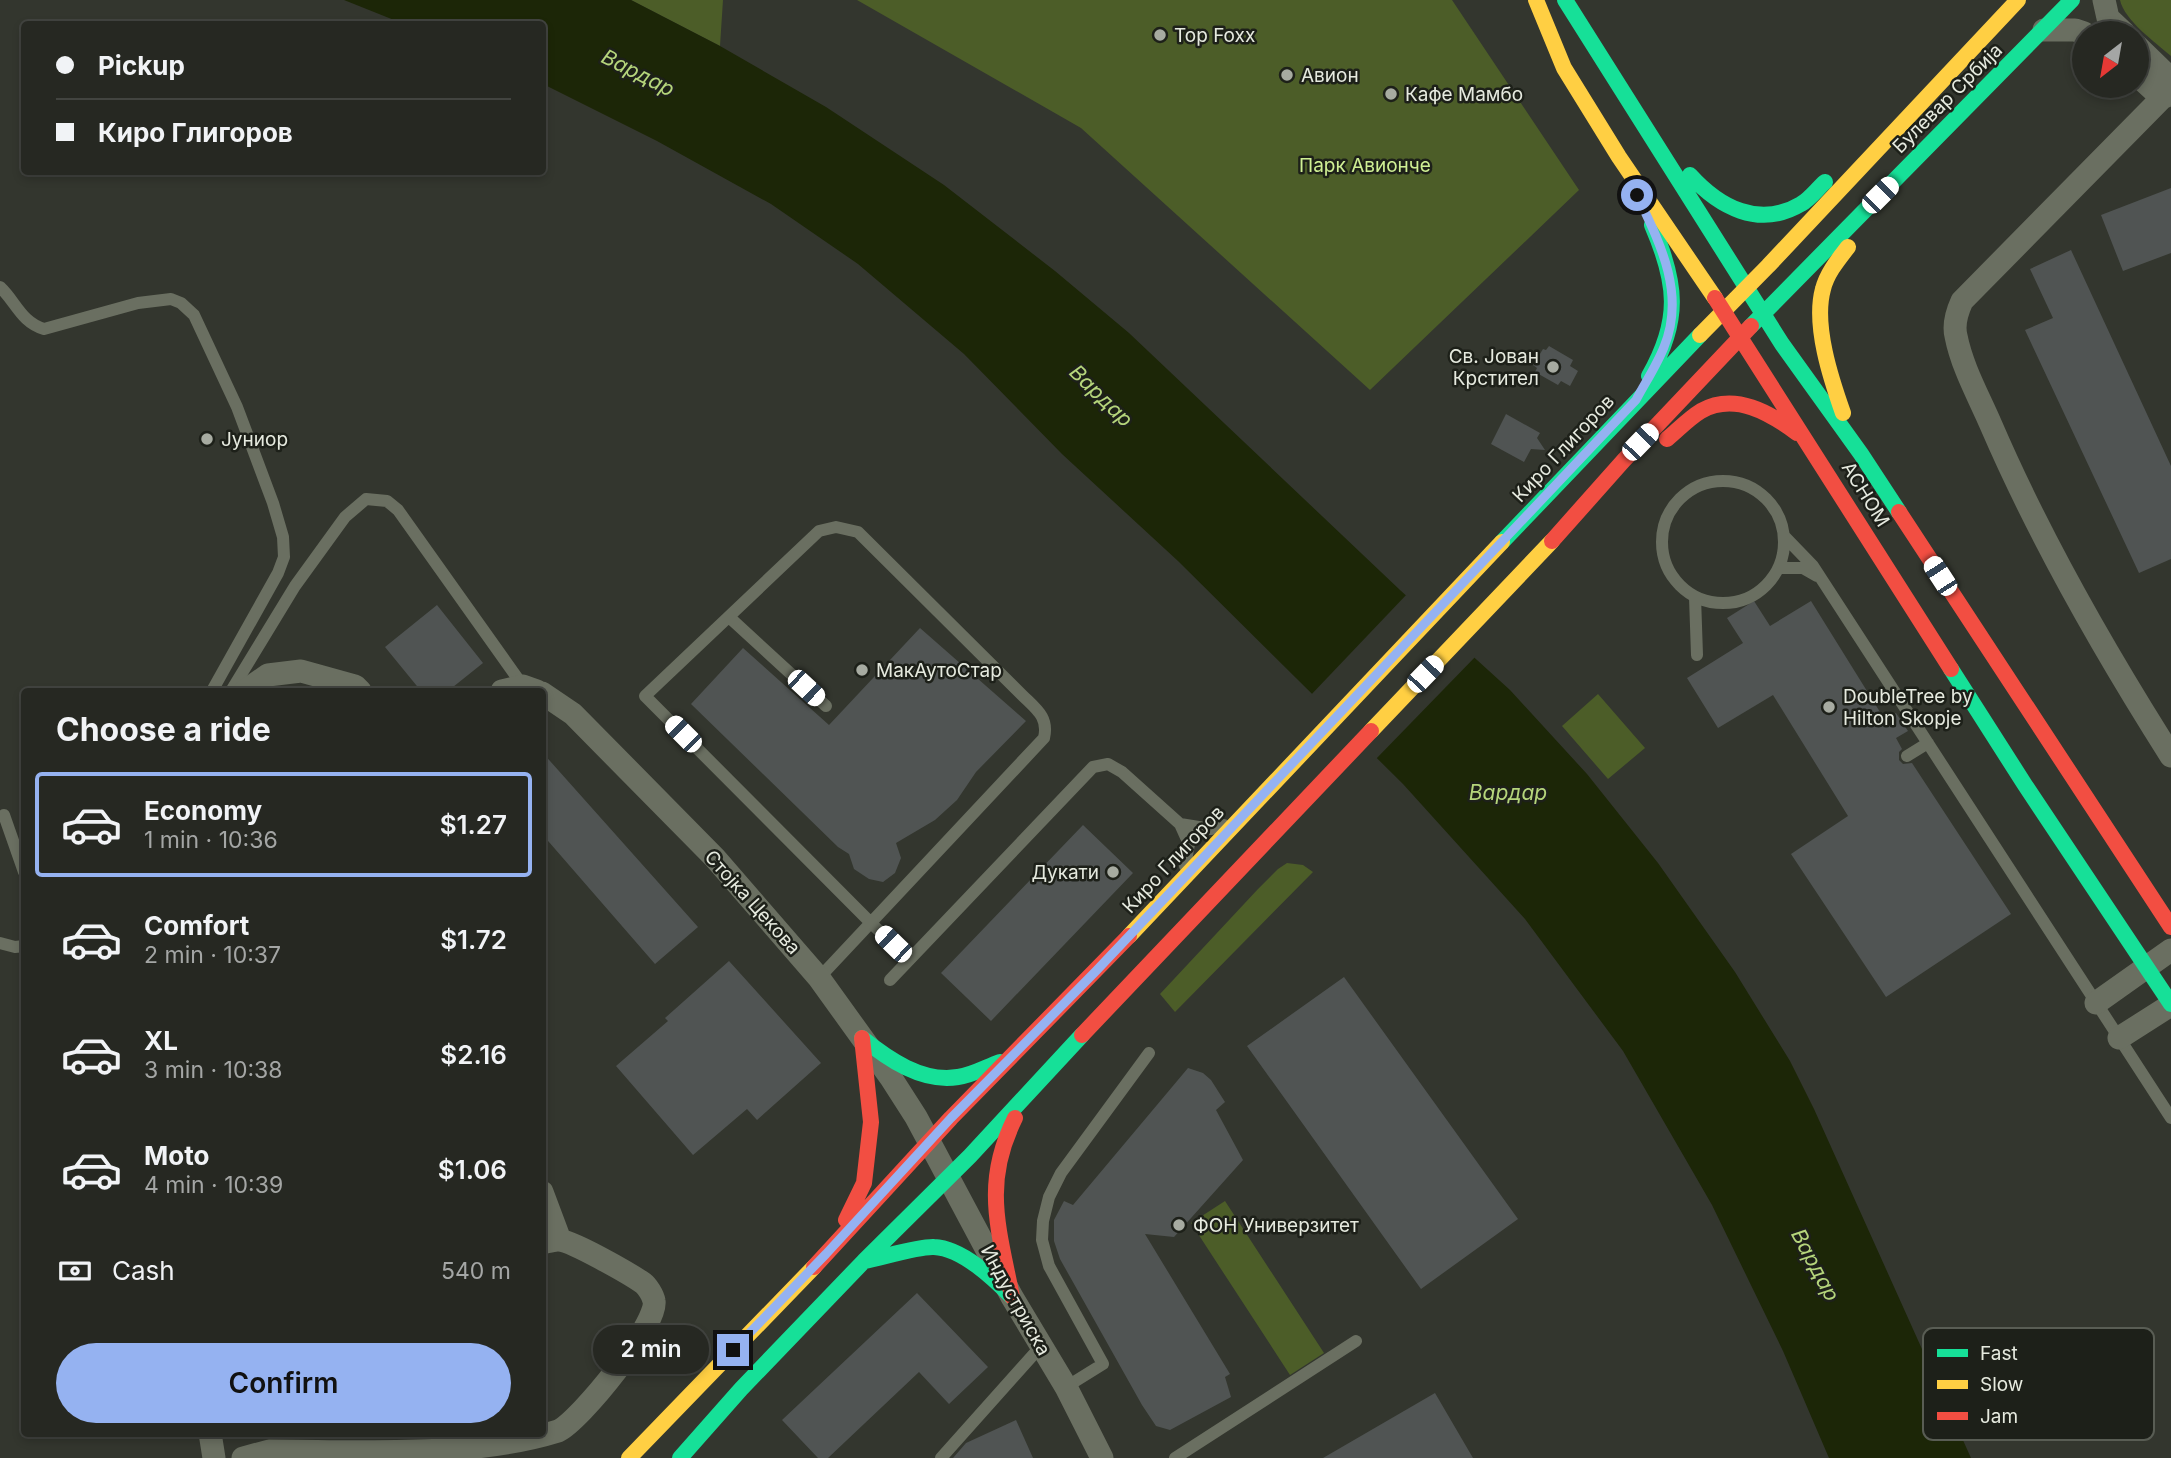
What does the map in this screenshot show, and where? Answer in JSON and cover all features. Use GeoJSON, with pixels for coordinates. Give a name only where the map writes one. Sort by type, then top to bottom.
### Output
{"type":"FeatureCollection","features":[{"type":"Feature","properties":{"kind":"street","name":"АСНОМ"},"geometry":{"type":"LineString","coordinates":[[1536,0],[1564,68],[1619,157],[1724,311],[2017,773],[2171,1004]]}},
{"type":"Feature","properties":{"kind":"street","name":"АСНОМ"},"geometry":{"type":"LineString","coordinates":[[1565,0],[1782,344],[1861,454],[2171,927]]}},
{"type":"Feature","properties":{"kind":"street","name":"Булевар Србија"},"geometry":{"type":"LineString","coordinates":[[1746,288],[2018,0]]}},
{"type":"Feature","properties":{"kind":"street","name":"Булевар Србија"},"geometry":{"type":"LineString","coordinates":[[1763,314],[2072,0]]}},
{"type":"Feature","properties":{"kind":"street"},"geometry":{"type":"LineString","coordinates":[[2105,0],[2108,18],[2111,21]]}},
{"type":"Feature","properties":{"kind":"street"},"geometry":{"type":"LineString","coordinates":[[2044,30],[2072,30]]}},
{"type":"Feature","properties":{"kind":"street"},"geometry":{"type":"LineString","coordinates":[[1602,58],[1642,106],[1703,192],[1724,207],[1748,215],[1775,214],[1800,205],[1870,138],[1912,115]]}},
{"type":"Feature","properties":{"kind":"street"},"geometry":{"type":"LineString","coordinates":[[2149,63],[2168,90]]}},
{"type":"Feature","properties":{"kind":"street"},"geometry":{"type":"LineString","coordinates":[[2149,81],[2168,90]]}},
{"type":"Feature","properties":{"kind":"street"},"geometry":{"type":"LineString","coordinates":[[2168,90],[1962,301],[1954,325],[1971,378],[2041,533],[2112,663],[2171,756]]}},
{"type":"Feature","properties":{"kind":"street"},"geometry":{"type":"LineString","coordinates":[[1861,454],[1838,401],[1818,323],[1820,295],[1831,265],[1916,173],[1938,138]]}},
{"type":"Feature","properties":{"kind":"street"},"geometry":{"type":"LineString","coordinates":[[1619,157],[1656,234],[1672,280],[1671,322],[1665,346],[1636,400]]}},
{"type":"Feature","properties":{"kind":"street","name":"Киро Глигоров"},"geometry":{"type":"LineString","coordinates":[[629,1458],[1636,400],[1746,288]]}},
{"type":"Feature","properties":{"kind":"street"},"geometry":{"type":"LineString","coordinates":[[680,1458],[741,1389],[864,1261],[948,1179],[1031,1088],[1553,540],[1623,460],[1763,314]]}},
{"type":"Feature","properties":{"kind":"street"},"geometry":{"type":"LineString","coordinates":[[1623,460],[1668,438],[1704,410],[1726,404],[1755,407],[1773,414],[1808,441]]}},
{"type":"Feature","properties":{"kind":"street"},"geometry":{"type":"LineString","coordinates":[[249,688],[268,676],[301,671],[357,688]]}},
{"type":"Feature","properties":{"kind":"street","name":"Стојка Цекова"},"geometry":{"type":"LineString","coordinates":[[546,700],[573,714],[715,858],[775,924],[819,978],[891,1078],[916,1116],[928,1142]]}},
{"type":"Feature","properties":{"kind":"street"},"geometry":{"type":"LineString","coordinates":[[2096,1003],[2171,950]]}},
{"type":"Feature","properties":{"kind":"street"},"geometry":{"type":"LineString","coordinates":[[2119,1038],[2171,1004]]}},
{"type":"Feature","properties":{"kind":"street"},"geometry":{"type":"LineString","coordinates":[[862,1038],[883,1055],[913,1071],[946,1079],[967,1075],[1009,1059]]}},
{"type":"Feature","properties":{"kind":"street"},"geometry":{"type":"LineString","coordinates":[[826,1254],[864,1183],[871,1122],[862,1038]]}},
{"type":"Feature","properties":{"kind":"street"},"geometry":{"type":"LineString","coordinates":[[1012,1297],[996,1204],[996,1176],[1006,1136],[1031,1088]]}},
{"type":"Feature","properties":{"kind":"street","name":"Индустриска"},"geometry":{"type":"LineString","coordinates":[[928,1142],[1012,1297],[1066,1387],[1102,1458]]}},
{"type":"Feature","properties":{"kind":"street"},"geometry":{"type":"LineString","coordinates":[[546,1214],[551,1241],[582,1249],[645,1285],[654,1301],[653,1311],[634,1346],[597,1396],[561,1430],[546,1435]]}},
{"type":"Feature","properties":{"kind":"street"},"geometry":{"type":"LineString","coordinates":[[864,1261],[934,1247],[958,1255],[984,1270],[1012,1297]]}},
{"type":"Feature","properties":{"kind":"street"},"geometry":{"type":"LineString","coordinates":[[211,1437],[214,1458]]}},
{"type":"Feature","properties":{"kind":"street"},"geometry":{"type":"LineString","coordinates":[[243,1458],[269,1451],[457,1454],[510,1446],[539,1437]]}},
{"type":"Feature","properties":{"kind":"lane"},"geometry":{"type":"LineString","coordinates":[[0,287],[25,319],[44,329],[138,303],[171,299],[181,303],[194,314],[237,407],[283,537],[284,557],[278,573],[214,688]]}},
{"type":"Feature","properties":{"kind":"lane"},"geometry":{"type":"LineString","coordinates":[[1722,481],[1740,483],[1757,491],[1770,503],[1780,518],[1784,553],[1779,568],[1769,584],[1753,596],[1734,603],[1714,603],[1695,597],[1680,586],[1669,572],[1661,537],[1665,519],[1675,503],[1688,491],[1704,484],[1722,481]]}},
{"type":"Feature","properties":{"kind":"lane"},"geometry":{"type":"LineString","coordinates":[[233,688],[295,586],[345,517],[366,499],[387,501],[398,510],[525,688]]}},
{"type":"Feature","properties":{"kind":"lane"},"geometry":{"type":"LineString","coordinates":[[819,978],[871,923],[1044,738],[1047,727],[1042,716],[858,532],[836,527],[819,531],[645,696],[871,923],[893,944],[914,955]]}},
{"type":"Feature","properties":{"kind":"lane"},"geometry":{"type":"LineString","coordinates":[[1784,536],[1821,578],[2171,1118]]}},
{"type":"Feature","properties":{"kind":"lane"},"geometry":{"type":"LineString","coordinates":[[1779,568],[1803,568],[1821,578]]}},
{"type":"Feature","properties":{"kind":"lane"},"geometry":{"type":"LineString","coordinates":[[1695,597],[1697,655]]}},
{"type":"Feature","properties":{"kind":"lane"},"geometry":{"type":"LineString","coordinates":[[729,617],[826,706]]}},
{"type":"Feature","properties":{"kind":"lane"},"geometry":{"type":"LineString","coordinates":[[1907,756],[1928,743]]}},
{"type":"Feature","properties":{"kind":"lane"},"geometry":{"type":"LineString","coordinates":[[890,980],[1093,767],[1108,764],[1122,772],[1180,824],[1189,844],[1181,881]]}},
{"type":"Feature","properties":{"kind":"lane"},"geometry":{"type":"LineString","coordinates":[[4,815],[21,863]]}},
{"type":"Feature","properties":{"kind":"lane"},"geometry":{"type":"LineString","coordinates":[[1180,824],[1211,829],[1238,821]]}},
{"type":"Feature","properties":{"kind":"lane"},"geometry":{"type":"LineString","coordinates":[[0,943],[21,946]]}},
{"type":"Feature","properties":{"kind":"lane"},"geometry":{"type":"LineString","coordinates":[[1066,1387],[1103,1364],[1045,1255],[1042,1234],[1046,1207],[1061,1173],[1149,1053]]}},
{"type":"Feature","properties":{"kind":"lane"},"geometry":{"type":"LineString","coordinates":[[1175,1458],[1356,1341]]}},
{"type":"Feature","properties":{"kind":"lane"},"geometry":{"type":"LineString","coordinates":[[941,1458],[1042,1345]]}},
{"type":"Feature","properties":{"kind":"green space"},"geometry":{"type":"Polygon","coordinates":[[[631,0],[723,0],[720,46],[631,0]]]}},
{"type":"Feature","properties":{"kind":"green space","name":"Парк Авионче"},"geometry":{"type":"Polygon","coordinates":[[[857,0],[1452,0],[1579,190],[1370,390],[1081,128],[857,0]]]}},
{"type":"Feature","properties":{"kind":"green space"},"geometry":{"type":"Polygon","coordinates":[[[2120,0],[2171,0],[2171,56],[2149,38],[2149,21],[2132,21],[2120,0]]]}},
{"type":"Feature","properties":{"kind":"green space"},"geometry":{"type":"Polygon","coordinates":[[[1598,694],[1645,748],[1608,779],[1562,726],[1598,694]]]}},
{"type":"Feature","properties":{"kind":"green space"},"geometry":{"type":"Polygon","coordinates":[[[1287,863],[1303,865],[1313,872],[1175,1012],[1160,994],[1258,889],[1287,863]]]}},
{"type":"Feature","properties":{"kind":"green space"},"geometry":{"type":"Polygon","coordinates":[[[1225,1201],[1324,1353],[1290,1375],[1191,1223],[1225,1201]]]}},
{"type":"Feature","properties":{"kind":"water","name":"Вардар"},"geometry":{"type":"Polygon","coordinates":[[[344,0],[631,0],[720,46],[826,107],[944,185],[1055,271],[1129,333],[1400,590],[1510,690],[1587,774],[1658,863],[1735,972],[1790,1061],[1814,1109],[1923,1351],[1923,1440],[1963,1440],[1971,1458],[1829,1458],[1783,1351],[1712,1205],[1623,1051],[1525,919],[1403,784],[1178,561],[1062,454],[964,354],[858,264],[771,204],[657,141],[546,86],[546,21],[396,21],[344,0]]]}},
{"type":"Feature","properties":{"kind":"pier"},"geometry":{"type":"Polygon","coordinates":[[[1408,593],[1477,655],[1374,761],[1309,697],[1408,593]]]}},
{"type":"Feature","properties":{"kind":"building"},"geometry":{"type":"Polygon","coordinates":[[[2171,188],[2171,253],[2123,271],[2101,215],[2171,188]]]}},
{"type":"Feature","properties":{"kind":"building"},"geometry":{"type":"Polygon","coordinates":[[[2071,250],[2171,466],[2171,559],[2139,573],[2025,330],[2053,318],[2030,269],[2071,250]]]}},
{"type":"Feature","properties":{"kind":"building","name":"Св. Јован Крстител"},"geometry":{"type":"Polygon","coordinates":[[[1549,346],[1573,360],[1570,366],[1578,371],[1570,386],[1561,381],[1558,385],[1535,372],[1537,368],[1533,365],[1543,349],[1546,350],[1549,346]]]}},
{"type":"Feature","properties":{"kind":"building"},"geometry":{"type":"Polygon","coordinates":[[[1506,414],[1540,433],[1537,438],[1545,450],[1531,449],[1524,462],[1491,444],[1506,414]]]}},
{"type":"Feature","properties":{"kind":"building"},"geometry":{"type":"Polygon","coordinates":[[[1754,601],[1770,626],[1811,601],[1885,720],[1896,713],[1908,731],[1896,738],[1902,749],[1899,752],[1899,760],[1903,764],[1912,763],[2011,914],[1886,997],[1791,854],[1848,816],[1773,695],[1718,728],[1687,678],[1743,643],[1727,618],[1754,601]]]}},
{"type":"Feature","properties":{"kind":"building"},"geometry":{"type":"Polygon","coordinates":[[[437,605],[483,663],[452,688],[419,688],[385,647],[437,605]]]}},
{"type":"Feature","properties":{"kind":"building"},"geometry":{"type":"Polygon","coordinates":[[[920,628],[1026,721],[976,772],[957,800],[935,820],[896,843],[901,858],[895,873],[883,882],[869,879],[854,869],[849,854],[838,847],[691,704],[743,648],[829,725],[920,628]]]}},
{"type":"Feature","properties":{"kind":"building"},"geometry":{"type":"Polygon","coordinates":[[[546,756],[698,927],[655,964],[546,839],[546,756]]]}},
{"type":"Feature","properties":{"kind":"building"},"geometry":{"type":"Polygon","coordinates":[[[1083,825],[1133,873],[991,1021],[941,973],[1083,825]]]}},
{"type":"Feature","properties":{"kind":"building"},"geometry":{"type":"Polygon","coordinates":[[[729,961],[821,1063],[757,1120],[747,1109],[693,1155],[616,1066],[668,1021],[665,1018],[729,961]]]}},
{"type":"Feature","properties":{"kind":"building"},"geometry":{"type":"Polygon","coordinates":[[[1344,977],[1518,1219],[1421,1289],[1247,1046],[1344,977]]]}},
{"type":"Feature","properties":{"kind":"building"},"geometry":{"type":"Polygon","coordinates":[[[1188,1068],[1203,1073],[1211,1080],[1225,1102],[1216,1110],[1243,1160],[1174,1237],[1145,1234],[1230,1374],[1225,1377],[1231,1397],[1170,1430],[1156,1426],[1142,1405],[1060,1259],[1054,1241],[1054,1220],[1064,1201],[1073,1205],[1188,1068]]]}},
{"type":"Feature","properties":{"kind":"building"},"geometry":{"type":"Polygon","coordinates":[[[917,1293],[988,1367],[949,1404],[919,1372],[828,1458],[818,1458],[782,1420],[917,1293]]]}},
{"type":"Feature","properties":{"kind":"building"},"geometry":{"type":"Polygon","coordinates":[[[1435,1393],[1473,1458],[1323,1458],[1435,1393]]]}},
{"type":"Feature","properties":{"kind":"building"},"geometry":{"type":"Polygon","coordinates":[[[1016,1420],[1033,1458],[953,1458],[966,1443],[1016,1420]]]}},
{"type":"Feature","properties":{"kind":"traffic: fast"},"geometry":{"type":"LineString","coordinates":[[1565,0],[1782,344],[1899,512]]}},
{"type":"Feature","properties":{"kind":"traffic: fast"},"geometry":{"type":"LineString","coordinates":[[1751,326],[2072,0]]}},
{"type":"Feature","properties":{"kind":"traffic: fast"},"geometry":{"type":"LineString","coordinates":[[1690,175],[1727,205],[1741,211],[1770,215],[1804,202],[1825,182]]}},
{"type":"Feature","properties":{"kind":"traffic: fast"},"geometry":{"type":"LineString","coordinates":[[1649,376],[1666,337],[1672,301],[1667,265],[1652,225]]}},
{"type":"Feature","properties":{"kind":"traffic: fast"},"geometry":{"type":"LineString","coordinates":[[1502,542],[1700,335]]}},
{"type":"Feature","properties":{"kind":"traffic: fast"},"geometry":{"type":"LineString","coordinates":[[1951,669],[2171,1004]]}},
{"type":"Feature","properties":{"kind":"traffic: fast"},"geometry":{"type":"LineString","coordinates":[[680,1458],[741,1389],[970,1156],[1082,1035]]}},
{"type":"Feature","properties":{"kind":"traffic: fast"},"geometry":{"type":"LineString","coordinates":[[862,1038],[906,1068],[931,1076],[964,1076],[1000,1062]]}},
{"type":"Feature","properties":{"kind":"traffic: fast"},"geometry":{"type":"LineString","coordinates":[[864,1261],[919,1248],[945,1249],[977,1266],[1012,1297]]}},
{"type":"Feature","properties":{"kind":"traffic: slow"},"geometry":{"type":"LineString","coordinates":[[1536,0],[1564,68],[1619,157],[1715,298]]}},
{"type":"Feature","properties":{"kind":"traffic: slow"},"geometry":{"type":"LineString","coordinates":[[1700,335],[2018,0]]}},
{"type":"Feature","properties":{"kind":"traffic: slow"},"geometry":{"type":"LineString","coordinates":[[1843,413],[1825,352],[1820,303],[1827,278],[1848,247]]}},
{"type":"Feature","properties":{"kind":"traffic: slow"},"geometry":{"type":"LineString","coordinates":[[1371,731],[1552,541]]}},
{"type":"Feature","properties":{"kind":"traffic: slow"},"geometry":{"type":"LineString","coordinates":[[1129,936],[1502,542]]}},
{"type":"Feature","properties":{"kind":"traffic: slow"},"geometry":{"type":"LineString","coordinates":[[629,1458],[814,1267]]}},
{"type":"Feature","properties":{"kind":"traffic: jam"},"geometry":{"type":"LineString","coordinates":[[1715,298],[1951,669]]}},
{"type":"Feature","properties":{"kind":"traffic: jam"},"geometry":{"type":"LineString","coordinates":[[1552,541],[1624,460],[1751,326]]}},
{"type":"Feature","properties":{"kind":"traffic: jam"},"geometry":{"type":"LineString","coordinates":[[1667,439],[1701,411],[1727,404],[1752,407],[1797,433]]}},
{"type":"Feature","properties":{"kind":"traffic: jam"},"geometry":{"type":"LineString","coordinates":[[1899,512],[2171,927]]}},
{"type":"Feature","properties":{"kind":"traffic: jam"},"geometry":{"type":"LineString","coordinates":[[1082,1035],[1371,731]]}},
{"type":"Feature","properties":{"kind":"traffic: jam"},"geometry":{"type":"LineString","coordinates":[[814,1267],[951,1118],[1129,936]]}},
{"type":"Feature","properties":{"kind":"traffic: jam"},"geometry":{"type":"LineString","coordinates":[[846,1220],[864,1183],[871,1122],[862,1038]]}},
{"type":"Feature","properties":{"kind":"traffic: jam"},"geometry":{"type":"LineString","coordinates":[[1012,1297],[999,1228],[996,1186],[1005,1142],[1015,1118]]}},
{"type":"Feature","properties":{"kind":"place","name":"Top Foxx"},"geometry":{"type":"Point","coordinates":[1160,35]}},
{"type":"Feature","properties":{"kind":"place","name":"Авион"},"geometry":{"type":"Point","coordinates":[1287,75]}},
{"type":"Feature","properties":{"kind":"place","name":"Кафе Мамбо"},"geometry":{"type":"Point","coordinates":[1391,94]}},
{"type":"Feature","properties":{"kind":"place","name":"Св. Јован Крстител"},"geometry":{"type":"Point","coordinates":[1553,367]}},
{"type":"Feature","properties":{"kind":"place","name":"Јуниор"},"geometry":{"type":"Point","coordinates":[207,439]}},
{"type":"Feature","properties":{"kind":"place","name":"МакАутоСтар"},"geometry":{"type":"Point","coordinates":[862,670]}},
{"type":"Feature","properties":{"kind":"place","name":"DoubleTree by Hilton Skopje"},"geometry":{"type":"Point","coordinates":[1829,707]}},
{"type":"Feature","properties":{"kind":"place","name":"Дукати"},"geometry":{"type":"Point","coordinates":[1113,872]}},
{"type":"Feature","properties":{"kind":"place","name":"ФОН Универзитет"},"geometry":{"type":"Point","coordinates":[1179,1225]}},
{"type":"Feature","properties":{"kind":"route"},"geometry":{"type":"LineString","coordinates":[[733,1350],[1636,400],[1665,346],[1671,322],[1672,295],[1672,280],[1656,234],[1637,195]]}}]}
